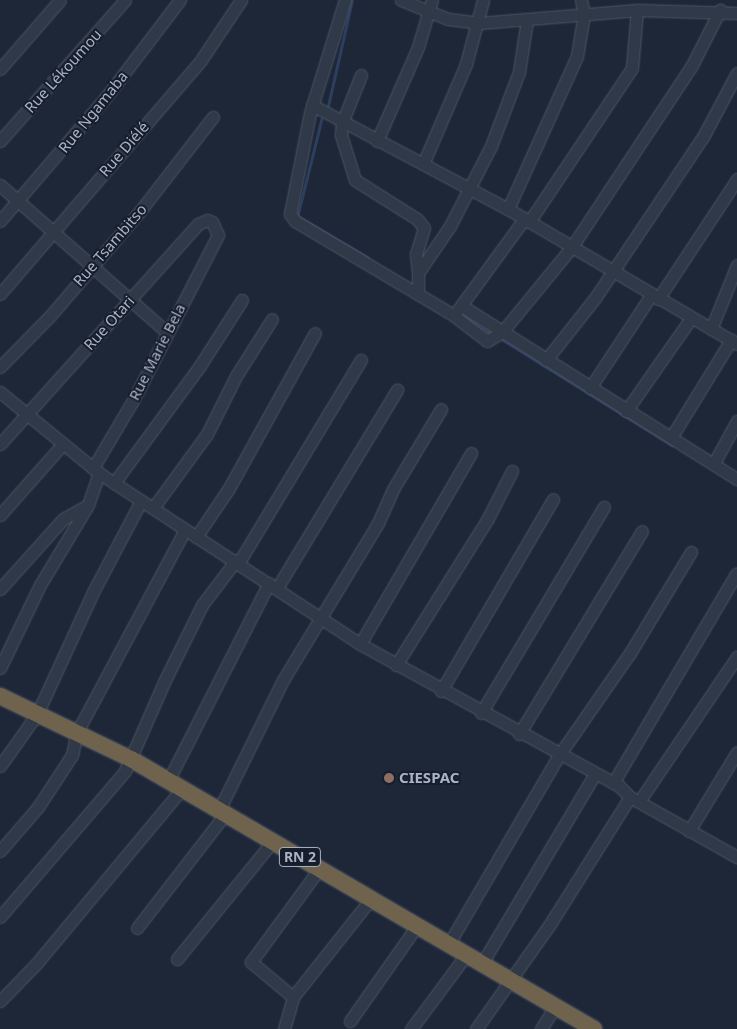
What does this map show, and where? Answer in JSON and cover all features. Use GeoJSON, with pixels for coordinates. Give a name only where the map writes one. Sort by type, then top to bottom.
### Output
{"type":"FeatureCollection","features":[{"type":"Feature","properties":{"kind":"highway","name":"RN 2"},"geometry":{"type":"LineString","coordinates":[[0,696],[132,759],[508,981],[594,1029]]}},
{"type":"Feature","properties":{"kind":"street"},"geometry":{"type":"LineString","coordinates":[[0,69],[60,0]]}},
{"type":"Feature","properties":{"kind":"street","name":"Rue Lékoumou"},"geometry":{"type":"LineString","coordinates":[[0,141],[126,0]]}},
{"type":"Feature","properties":{"kind":"street","name":"Rue Ngamaba"},"geometry":{"type":"LineString","coordinates":[[0,221],[106,97],[180,0]]}},
{"type":"Feature","properties":{"kind":"street","name":"Rue Diélé"},"geometry":{"type":"LineString","coordinates":[[0,294],[201,60],[241,0]]}},
{"type":"Feature","properties":{"kind":"street"},"geometry":{"type":"LineString","coordinates":[[345,0],[312,105],[290,210],[292,219],[453,315],[485,341],[502,332],[571,248],[692,65],[720,10]]}},
{"type":"Feature","properties":{"kind":"street"},"geometry":{"type":"LineString","coordinates":[[401,0],[428,13],[479,23],[694,5],[737,13]]}},
{"type":"Feature","properties":{"kind":"street"},"geometry":{"type":"LineString","coordinates":[[377,141],[418,47],[432,0]]}},
{"type":"Feature","properties":{"kind":"street"},"geometry":{"type":"LineString","coordinates":[[423,164],[466,64],[479,23],[482,0]]}},
{"type":"Feature","properties":{"kind":"street"},"geometry":{"type":"LineString","coordinates":[[508,209],[577,56],[584,14],[581,0]]}},
{"type":"Feature","properties":{"kind":"street"},"geometry":{"type":"LineString","coordinates":[[453,315],[462,306],[526,221],[632,68],[637,10]]}},
{"type":"Feature","properties":{"kind":"street"},"geometry":{"type":"LineString","coordinates":[[418,272],[471,190],[514,87],[524,51],[527,20]]}},
{"type":"Feature","properties":{"kind":"street"},"geometry":{"type":"LineString","coordinates":[[546,360],[613,272],[704,135],[737,73]]}},
{"type":"Feature","properties":{"kind":"street"},"geometry":{"type":"LineString","coordinates":[[361,75],[342,123],[341,135],[355,180],[417,219],[424,228],[416,254],[418,294]]}},
{"type":"Feature","properties":{"kind":"street"},"geometry":{"type":"LineString","coordinates":[[312,105],[342,123],[508,209],[654,297],[734,342],[672,436]]}},
{"type":"Feature","properties":{"kind":"street","name":"Rue Tsambitso"},"geometry":{"type":"LineString","coordinates":[[0,367],[165,182],[213,117]]}},
{"type":"Feature","properties":{"kind":"street"},"geometry":{"type":"LineString","coordinates":[[590,388],[737,179]]}},
{"type":"Feature","properties":{"kind":"street"},"geometry":{"type":"LineString","coordinates":[[0,185],[167,332]]}},
{"type":"Feature","properties":{"kind":"street","name":"Rue Otari"},"geometry":{"type":"LineString","coordinates":[[0,444],[198,224],[207,220],[212,222],[218,235]]}},
{"type":"Feature","properties":{"kind":"street","name":"Rue Marie Bela"},"geometry":{"type":"LineString","coordinates":[[0,668],[40,585],[88,505],[96,471],[218,235]]}},
{"type":"Feature","properties":{"kind":"street"},"geometry":{"type":"LineString","coordinates":[[711,329],[737,265]]}},
{"type":"Feature","properties":{"kind":"street"},"geometry":{"type":"LineString","coordinates":[[114,483],[201,364],[242,300]]}},
{"type":"Feature","properties":{"kind":"street"},"geometry":{"type":"LineString","coordinates":[[462,306],[626,411],[714,462],[737,479]]}},
{"type":"Feature","properties":{"kind":"street"},"geometry":{"type":"LineString","coordinates":[[626,411],[691,318]]}},
{"type":"Feature","properties":{"kind":"street"},"geometry":{"type":"LineString","coordinates":[[153,508],[207,434],[236,376],[272,319]]}},
{"type":"Feature","properties":{"kind":"street"},"geometry":{"type":"LineString","coordinates":[[196,537],[229,488],[315,333]]}},
{"type":"Feature","properties":{"kind":"street"},"geometry":{"type":"LineString","coordinates":[[0,917],[114,786],[132,759],[164,682],[202,605],[237,561],[361,360]]}},
{"type":"Feature","properties":{"kind":"street"},"geometry":{"type":"LineString","coordinates":[[168,781],[273,586],[398,390]]}},
{"type":"Feature","properties":{"kind":"street"},"geometry":{"type":"LineString","coordinates":[[0,392],[26,416],[96,471],[185,530],[237,561],[360,644],[440,691],[612,783],[689,831],[736,852]]}},
{"type":"Feature","properties":{"kind":"street"},"geometry":{"type":"LineString","coordinates":[[137,928],[222,812],[283,680],[378,523],[392,489],[441,410]]}},
{"type":"Feature","properties":{"kind":"street"},"geometry":{"type":"LineString","coordinates":[[714,462],[737,421]]}},
{"type":"Feature","properties":{"kind":"street"},"geometry":{"type":"LineString","coordinates":[[0,515],[62,445]]}},
{"type":"Feature","properties":{"kind":"street"},"geometry":{"type":"LineString","coordinates":[[360,644],[471,453]]}},
{"type":"Feature","properties":{"kind":"street"},"geometry":{"type":"LineString","coordinates":[[396,666],[487,520],[512,471]]}},
{"type":"Feature","properties":{"kind":"street"},"geometry":{"type":"LineString","coordinates":[[440,691],[554,499]]}},
{"type":"Feature","properties":{"kind":"street"},"geometry":{"type":"LineString","coordinates":[[0,766],[37,714],[93,592],[142,501]]}},
{"type":"Feature","properties":{"kind":"street"},"geometry":{"type":"LineString","coordinates":[[0,589],[63,519],[88,505]]}},
{"type":"Feature","properties":{"kind":"street"},"geometry":{"type":"LineString","coordinates":[[481,713],[604,507]]}},
{"type":"Feature","properties":{"kind":"street"},"geometry":{"type":"LineString","coordinates":[[0,851],[47,793],[72,755],[77,732],[185,530]]}},
{"type":"Feature","properties":{"kind":"street"},"geometry":{"type":"LineString","coordinates":[[519,734],[642,532]]}},
{"type":"Feature","properties":{"kind":"street"},"geometry":{"type":"LineString","coordinates":[[448,945],[559,755],[630,653],[690,552]]}},
{"type":"Feature","properties":{"kind":"street"},"geometry":{"type":"LineString","coordinates":[[612,783],[736,574]]}},
{"type":"Feature","properties":{"kind":"street"},"geometry":{"type":"LineString","coordinates":[[476,1029],[635,798],[737,657]]}},
{"type":"Feature","properties":{"kind":"street"},"geometry":{"type":"LineString","coordinates":[[689,831],[737,752]]}},
{"type":"Feature","properties":{"kind":"street"},"geometry":{"type":"LineString","coordinates":[[481,965],[596,774]]}},
{"type":"Feature","properties":{"kind":"street"},"geometry":{"type":"LineString","coordinates":[[0,1001],[36,964],[182,789]]}},
{"type":"Feature","properties":{"kind":"street"},"geometry":{"type":"LineString","coordinates":[[177,959],[273,841]]}},
{"type":"Feature","properties":{"kind":"street"},"geometry":{"type":"LineString","coordinates":[[293,996],[251,962],[319,869]]}},
{"type":"Feature","properties":{"kind":"street"},"geometry":{"type":"LineString","coordinates":[[284,1029],[293,996],[370,900]]}},
{"type":"Feature","properties":{"kind":"street"},"geometry":{"type":"LineString","coordinates":[[350,1021],[416,927]]}},
{"type":"Feature","properties":{"kind":"street"},"geometry":{"type":"LineString","coordinates":[[411,1029],[466,955]]}},
{"type":"Feature","properties":{"kind":"street"},"geometry":{"type":"LineString","coordinates":[[541,1029],[554,1007]]}},
{"type":"Feature","properties":{"kind":"waterway"},"geometry":{"type":"LineString","coordinates":[[328,106],[352,0]]}},
{"type":"Feature","properties":{"kind":"waterway"},"geometry":{"type":"LineString","coordinates":[[322,119],[298,216],[369,258]]}},
{"type":"Feature","properties":{"kind":"waterway"},"geometry":{"type":"LineString","coordinates":[[465,317],[491,333]]}},
{"type":"Feature","properties":{"kind":"waterway"},"geometry":{"type":"LineString","coordinates":[[503,340],[672,445]]}},
{"type":"Feature","properties":{"kind":"place","name":"CIESPAC"},"geometry":{"type":"Point","coordinates":[389,778]}}]}
